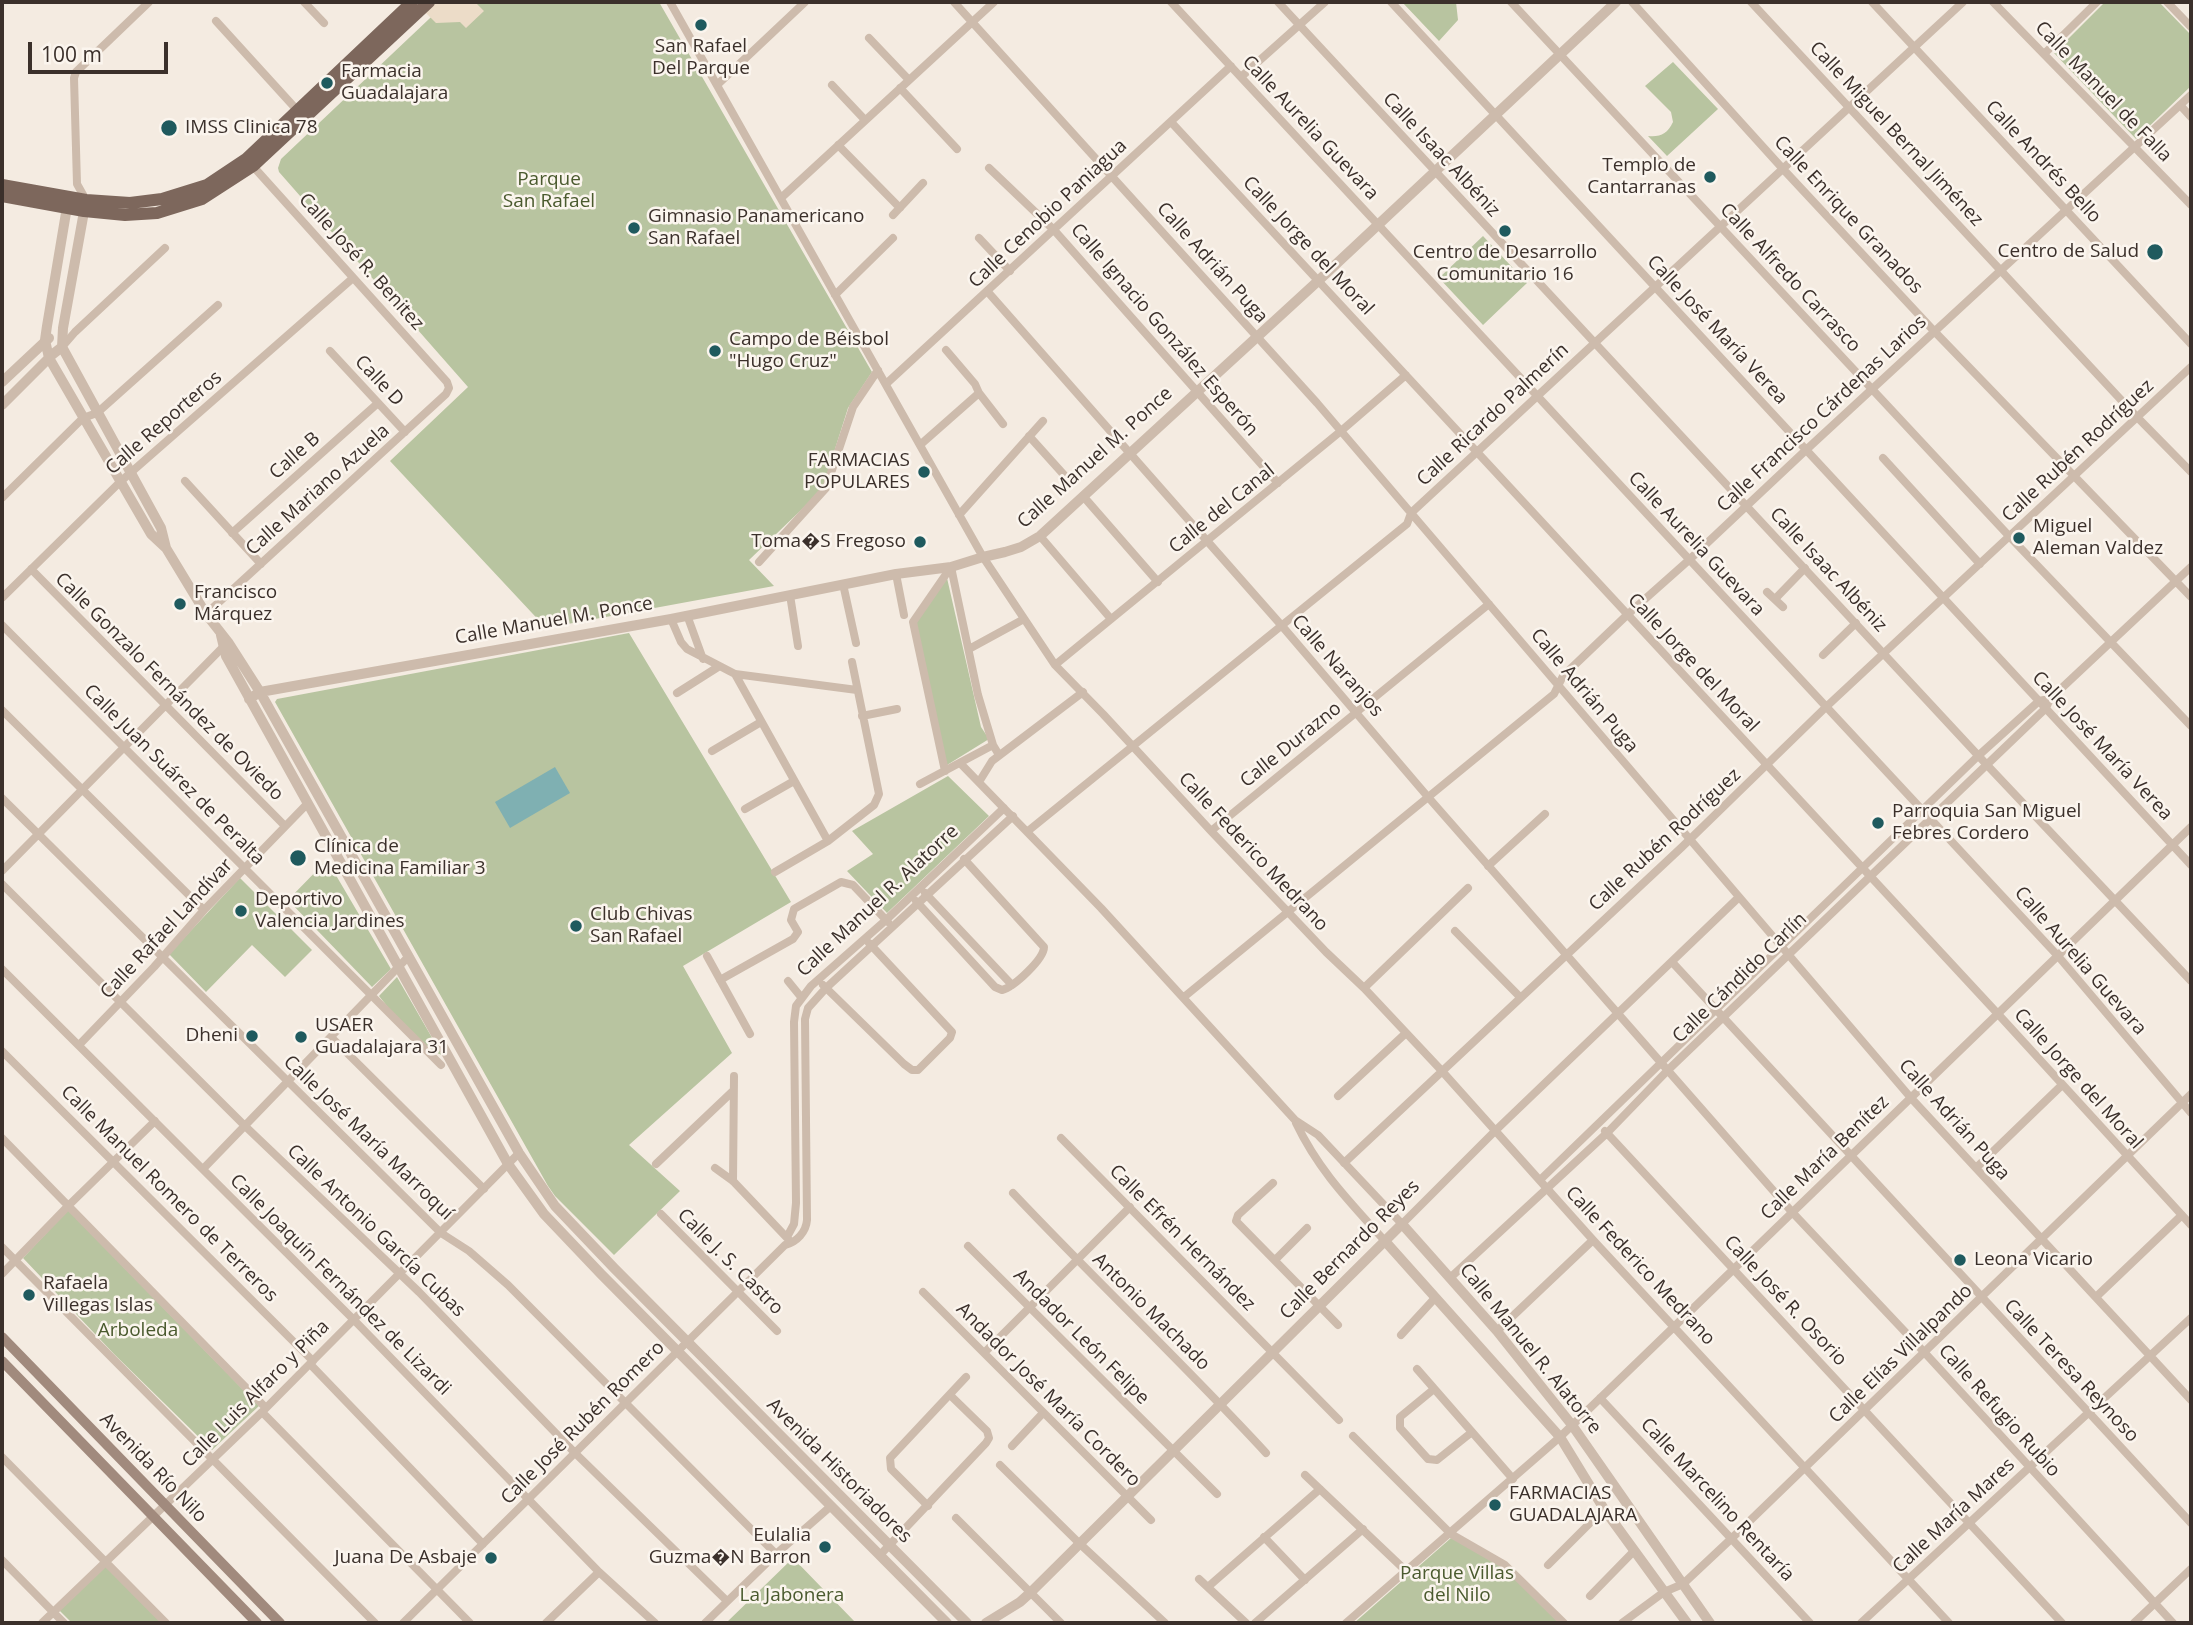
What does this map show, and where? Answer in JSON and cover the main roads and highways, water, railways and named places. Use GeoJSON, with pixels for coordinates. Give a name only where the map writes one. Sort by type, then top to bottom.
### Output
{"type":"FeatureCollection","features":[{"type":"Feature","properties":{"kind":"main road"},"geometry":{"type":"LineString","coordinates":[[250,163],[297,110],[412,2]]}},
{"type":"Feature","properties":{"kind":"main road"},"geometry":{"type":"LineString","coordinates":[[2,196],[85,206],[162,199],[206,185],[250,163],[429,2]]}},
{"type":"Feature","properties":{"kind":"main road"},"geometry":{"type":"LineString","coordinates":[[2,185],[68,203]]}},
{"type":"Feature","properties":{"kind":"main road","name":"Avenida Río Nilo"},"geometry":{"type":"LineString","coordinates":[[2,1337],[280,1623]]}},
{"type":"Feature","properties":{"kind":"main road","name":"Avenida Río Nilo"},"geometry":{"type":"LineString","coordinates":[[2,1361],[257,1623]]}},
{"type":"Feature","properties":{"kind":"water"},"geometry":{"type":"Polygon","coordinates":[[[555,767],[570,793],[510,828],[495,802],[555,767]]]}},
{"type":"Feature","properties":{"kind":"place","name":"San Rafael Del Parque"},"geometry":{"type":"Point","coordinates":[701,25]}},
{"type":"Feature","properties":{"kind":"place","name":"Farmacia Guadalajara"},"geometry":{"type":"Point","coordinates":[327,83]}},
{"type":"Feature","properties":{"kind":"place","name":"IMSS Clinica 78"},"geometry":{"type":"Point","coordinates":[169,128]}},
{"type":"Feature","properties":{"kind":"place","name":"Templo de Cantarranas"},"geometry":{"type":"Point","coordinates":[1710,177]}},
{"type":"Feature","properties":{"kind":"place","name":"Gimnasio Panamericano San Rafael"},"geometry":{"type":"Point","coordinates":[634,228]}},
{"type":"Feature","properties":{"kind":"place","name":"Centro de Desarrollo Comunitario 16"},"geometry":{"type":"Point","coordinates":[1505,231]}},
{"type":"Feature","properties":{"kind":"place","name":"Centro de Salud"},"geometry":{"type":"Point","coordinates":[2155,252]}},
{"type":"Feature","properties":{"kind":"place","name":"Campo de Béisbol \"Hugo Cruz\""},"geometry":{"type":"Point","coordinates":[715,351]}},
{"type":"Feature","properties":{"kind":"place","name":"FARMACIAS POPULARES"},"geometry":{"type":"Point","coordinates":[924,472]}},
{"type":"Feature","properties":{"kind":"place","name":"Miguel Aleman Valdez"},"geometry":{"type":"Point","coordinates":[2019,538]}},
{"type":"Feature","properties":{"kind":"place","name":"Toma�S Fregoso"},"geometry":{"type":"Point","coordinates":[920,542]}},
{"type":"Feature","properties":{"kind":"place","name":"Francisco Márquez"},"geometry":{"type":"Point","coordinates":[180,604]}},
{"type":"Feature","properties":{"kind":"place","name":"Parroquia San Miguel Febres Cordero"},"geometry":{"type":"Point","coordinates":[1878,823]}},
{"type":"Feature","properties":{"kind":"place","name":"Clínica de Medicina Familiar 3"},"geometry":{"type":"Point","coordinates":[298,858]}},
{"type":"Feature","properties":{"kind":"place","name":"Deportivo Valencia Jardines"},"geometry":{"type":"Point","coordinates":[241,911]}},
{"type":"Feature","properties":{"kind":"place","name":"Club Chivas San Rafael"},"geometry":{"type":"Point","coordinates":[576,926]}},
{"type":"Feature","properties":{"kind":"place","name":"Dheni"},"geometry":{"type":"Point","coordinates":[252,1036]}},
{"type":"Feature","properties":{"kind":"place","name":"USAER Guadalajara 31"},"geometry":{"type":"Point","coordinates":[301,1037]}},
{"type":"Feature","properties":{"kind":"place","name":"Leona Vicario"},"geometry":{"type":"Point","coordinates":[1960,1260]}},
{"type":"Feature","properties":{"kind":"place","name":"Rafaela Villegas Islas"},"geometry":{"type":"Point","coordinates":[29,1295]}},
{"type":"Feature","properties":{"kind":"place","name":"FARMACIAS GUADALAJARA"},"geometry":{"type":"Point","coordinates":[1495,1505]}},
{"type":"Feature","properties":{"kind":"place","name":"Eulalia Guzma�N Barron"},"geometry":{"type":"Point","coordinates":[825,1547]}},
{"type":"Feature","properties":{"kind":"place","name":"Juana De Asbaje"},"geometry":{"type":"Point","coordinates":[491,1558]}},
{"type":"Feature","properties":{"kind":"park label","name":"Parque San Rafael"},"geometry":{"type":"Point","coordinates":[549,191]}},
{"type":"Feature","properties":{"kind":"park label","name":"Arboleda"},"geometry":{"type":"Point","coordinates":[138,1331]}},
{"type":"Feature","properties":{"kind":"park label","name":"Parque Villas del Nilo"},"geometry":{"type":"Point","coordinates":[1457,1585]}},
{"type":"Feature","properties":{"kind":"park label","name":"La Jabonera"},"geometry":{"type":"Point","coordinates":[792,1596]}}]}
